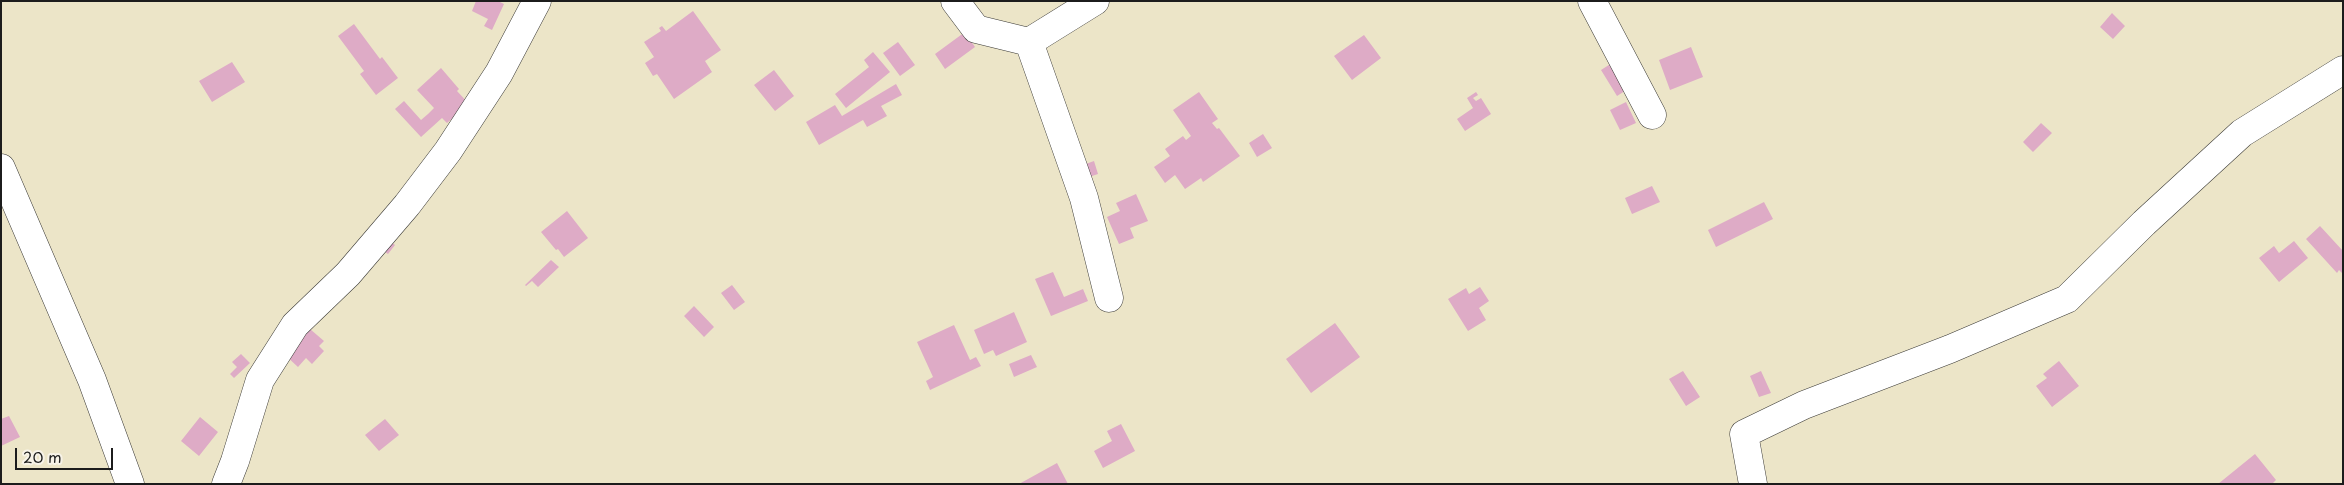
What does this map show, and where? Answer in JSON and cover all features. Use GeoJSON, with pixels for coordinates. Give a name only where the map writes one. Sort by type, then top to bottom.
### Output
{"type":"FeatureCollection","features":[{"type":"Feature","properties":{"kind":"street"},"geometry":{"type":"LineString","coordinates":[[955,1],[976,29],[1029,42],[1094,1]]}},
{"type":"Feature","properties":{"kind":"street"},"geometry":{"type":"LineString","coordinates":[[1592,1],[1652,115]]}},
{"type":"Feature","properties":{"kind":"street"},"geometry":{"type":"LineString","coordinates":[[226,484],[260,380],[295,325],[348,274],[407,205],[442,158],[499,73],[533,3]]}},
{"type":"Feature","properties":{"kind":"street"},"geometry":{"type":"LineString","coordinates":[[1029,42],[1084,198],[1109,298]]}},
{"type":"Feature","properties":{"kind":"street"},"geometry":{"type":"LineString","coordinates":[[1753,484],[1744,434],[1804,405],[1950,349],[2067,299],[2144,223],[2242,133],[2343,70]]}},
{"type":"Feature","properties":{"kind":"street"},"geometry":{"type":"LineString","coordinates":[[1,168],[92,380],[130,484]]}},
{"type":"Feature","properties":{"kind":"building"},"geometry":{"type":"Polygon","coordinates":[[[476,1],[498,1],[504,4],[492,30],[484,26],[488,19],[472,11],[476,1]]]}},
{"type":"Feature","properties":{"kind":"building"},"geometry":{"type":"Polygon","coordinates":[[[693,11],[721,50],[705,61],[712,72],[674,99],[657,74],[653,76],[645,63],[654,57],[644,42],[661,31],[659,28],[662,26],[666,31],[693,11]]]}},
{"type":"Feature","properties":{"kind":"building"},"geometry":{"type":"Polygon","coordinates":[[[2112,13],[2125,26],[2113,39],[2100,27],[2112,13]]]}},
{"type":"Feature","properties":{"kind":"building"},"geometry":{"type":"Polygon","coordinates":[[[354,24],[380,59],[382,57],[398,78],[376,95],[360,74],[364,71],[338,36],[354,24]]]}},
{"type":"Feature","properties":{"kind":"building"},"geometry":{"type":"Polygon","coordinates":[[[965,32],[975,47],[945,69],[935,54],[965,32]]]}},
{"type":"Feature","properties":{"kind":"building"},"geometry":{"type":"Polygon","coordinates":[[[1364,35],[1381,58],[1352,80],[1334,56],[1364,35]]]}},
{"type":"Feature","properties":{"kind":"building"},"geometry":{"type":"Polygon","coordinates":[[[898,42],[915,65],[900,76],[883,53],[898,42]]]}},
{"type":"Feature","properties":{"kind":"building"},"geometry":{"type":"Polygon","coordinates":[[[1691,47],[1703,77],[1670,90],[1659,60],[1691,47]]]}},
{"type":"Feature","properties":{"kind":"building"},"geometry":{"type":"Polygon","coordinates":[[[873,52],[890,72],[846,108],[835,94],[869,67],[864,60],[873,52]]]}},
{"type":"Feature","properties":{"kind":"building"},"geometry":{"type":"Polygon","coordinates":[[[232,62],[245,82],[212,102],[199,81],[232,62]]]}},
{"type":"Feature","properties":{"kind":"building"},"geometry":{"type":"Polygon","coordinates":[[[1612,63],[1628,89],[1617,96],[1601,70],[1612,63]]]}},
{"type":"Feature","properties":{"kind":"building"},"geometry":{"type":"Polygon","coordinates":[[[441,68],[469,104],[447,123],[442,118],[421,137],[395,109],[404,101],[421,120],[428,114],[434,108],[417,90],[441,68]]]}},
{"type":"Feature","properties":{"kind":"building"},"geometry":{"type":"Polygon","coordinates":[[[774,70],[794,96],[775,111],[754,85],[774,70]]]}},
{"type":"Feature","properties":{"kind":"building"},"geometry":{"type":"Polygon","coordinates":[[[896,84],[902,95],[881,106],[887,116],[867,127],[863,120],[819,145],[806,122],[835,105],[842,116],[896,84]]]}},
{"type":"Feature","properties":{"kind":"building"},"geometry":{"type":"Polygon","coordinates":[[[1199,92],[1218,119],[1212,123],[1217,129],[1219,128],[1240,156],[1203,182],[1201,178],[1185,189],[1175,175],[1165,183],[1154,167],[1170,156],[1165,149],[1183,136],[1186,140],[1191,136],[1173,110],[1199,92]]]}},
{"type":"Feature","properties":{"kind":"building"},"geometry":{"type":"Polygon","coordinates":[[[1476,92],[1478,95],[1473,98],[1476,101],[1481,98],[1491,114],[1465,131],[1457,119],[1473,108],[1467,98],[1476,92]]]}},
{"type":"Feature","properties":{"kind":"building"},"geometry":{"type":"Polygon","coordinates":[[[1626,102],[1636,123],[1620,130],[1610,110],[1626,102]]]}},
{"type":"Feature","properties":{"kind":"building"},"geometry":{"type":"Polygon","coordinates":[[[2041,123],[2052,133],[2033,152],[2023,142],[2041,123]]]}},
{"type":"Feature","properties":{"kind":"building"},"geometry":{"type":"Polygon","coordinates":[[[1263,134],[1272,148],[1257,157],[1249,143],[1263,134]]]}},
{"type":"Feature","properties":{"kind":"building"},"geometry":{"type":"Polygon","coordinates":[[[1094,161],[1098,174],[1086,178],[1083,165],[1094,161]]]}},
{"type":"Feature","properties":{"kind":"building"},"geometry":{"type":"Polygon","coordinates":[[[1652,186],[1660,202],[1632,214],[1625,198],[1652,186]]]}},
{"type":"Feature","properties":{"kind":"building"},"geometry":{"type":"Polygon","coordinates":[[[1136,194],[1148,221],[1130,228],[1134,238],[1119,244],[1107,217],[1120,211],[1116,203],[1136,194]]]}},
{"type":"Feature","properties":{"kind":"building"},"geometry":{"type":"Polygon","coordinates":[[[1764,202],[1773,219],[1716,247],[1708,230],[1764,202]]]}},
{"type":"Feature","properties":{"kind":"building"},"geometry":{"type":"Polygon","coordinates":[[[567,211],[588,238],[564,257],[541,232],[567,211]]]}},
{"type":"Feature","properties":{"kind":"building"},"geometry":{"type":"Polygon","coordinates":[[[2320,226],[2343,251],[2343,274],[2339,270],[2337,273],[2306,239],[2320,226]]]}},
{"type":"Feature","properties":{"kind":"building"},"geometry":{"type":"Polygon","coordinates":[[[385,237],[395,245],[388,254],[378,247],[385,237]]]}},
{"type":"Feature","properties":{"kind":"building"},"geometry":{"type":"Polygon","coordinates":[[[2294,241],[2308,258],[2279,282],[2259,258],[2274,246],[2279,253],[2294,241]]]}},
{"type":"Feature","properties":{"kind":"building"},"geometry":{"type":"Polygon","coordinates":[[[551,260],[559,267],[538,287],[532,281],[525,285],[551,260]]]}},
{"type":"Feature","properties":{"kind":"building"},"geometry":{"type":"Polygon","coordinates":[[[1053,272],[1064,297],[1083,289],[1088,301],[1051,316],[1035,279],[1053,272]]]}},
{"type":"Feature","properties":{"kind":"building"},"geometry":{"type":"Polygon","coordinates":[[[732,285],[745,302],[734,310],[721,293],[732,285]]]}},
{"type":"Feature","properties":{"kind":"building"},"geometry":{"type":"Polygon","coordinates":[[[1480,287],[1489,301],[1479,308],[1486,320],[1468,331],[1448,299],[1466,288],[1469,294],[1480,287]]]}},
{"type":"Feature","properties":{"kind":"building"},"geometry":{"type":"Polygon","coordinates":[[[694,306],[714,327],[704,337],[684,316],[694,306]]]}},
{"type":"Feature","properties":{"kind":"building"},"geometry":{"type":"Polygon","coordinates":[[[1014,312],[1027,342],[996,356],[993,350],[984,354],[974,330],[1014,312]]]}},
{"type":"Feature","properties":{"kind":"building"},"geometry":{"type":"Polygon","coordinates":[[[1335,323],[1360,357],[1311,393],[1286,359],[1335,323]]]}},
{"type":"Feature","properties":{"kind":"building"},"geometry":{"type":"Polygon","coordinates":[[[954,325],[970,360],[976,357],[981,366],[930,390],[926,381],[933,377],[917,342],[954,325]]]}},
{"type":"Feature","properties":{"kind":"building"},"geometry":{"type":"Polygon","coordinates":[[[310,329],[324,341],[319,346],[324,351],[312,364],[306,358],[298,367],[285,355],[310,329]]]}},
{"type":"Feature","properties":{"kind":"building"},"geometry":{"type":"Polygon","coordinates":[[[241,354],[250,363],[234,378],[230,374],[237,367],[232,362],[241,354]]]}},
{"type":"Feature","properties":{"kind":"building"},"geometry":{"type":"Polygon","coordinates":[[[1031,355],[1037,367],[1014,377],[1009,364],[1031,355]]]}},
{"type":"Feature","properties":{"kind":"building"},"geometry":{"type":"Polygon","coordinates":[[[2059,361],[2079,386],[2052,407],[2036,386],[2047,378],[2043,374],[2059,361]]]}},
{"type":"Feature","properties":{"kind":"building"},"geometry":{"type":"Polygon","coordinates":[[[1683,371],[1700,397],[1686,406],[1669,379],[1683,371]]]}},
{"type":"Feature","properties":{"kind":"building"},"geometry":{"type":"Polygon","coordinates":[[[1761,371],[1771,393],[1759,397],[1750,376],[1761,371]]]}},
{"type":"Feature","properties":{"kind":"building"},"geometry":{"type":"Polygon","coordinates":[[[9,416],[20,437],[1,446],[1,419],[9,416]]]}},
{"type":"Feature","properties":{"kind":"building"},"geometry":{"type":"Polygon","coordinates":[[[200,417],[218,432],[199,456],[181,441],[200,417]]]}},
{"type":"Feature","properties":{"kind":"building"},"geometry":{"type":"Polygon","coordinates":[[[385,419],[399,435],[379,451],[365,435],[385,419]]]}},
{"type":"Feature","properties":{"kind":"building"},"geometry":{"type":"Polygon","coordinates":[[[1121,424],[1135,451],[1103,468],[1094,451],[1112,441],[1107,431],[1121,424]]]}},
{"type":"Feature","properties":{"kind":"building"},"geometry":{"type":"Polygon","coordinates":[[[2255,454],[2276,480],[2272,484],[2218,484],[2255,454]]]}},
{"type":"Feature","properties":{"kind":"building"},"geometry":{"type":"Polygon","coordinates":[[[1057,463],[1068,484],[1019,484],[1057,463]]]}}]}
